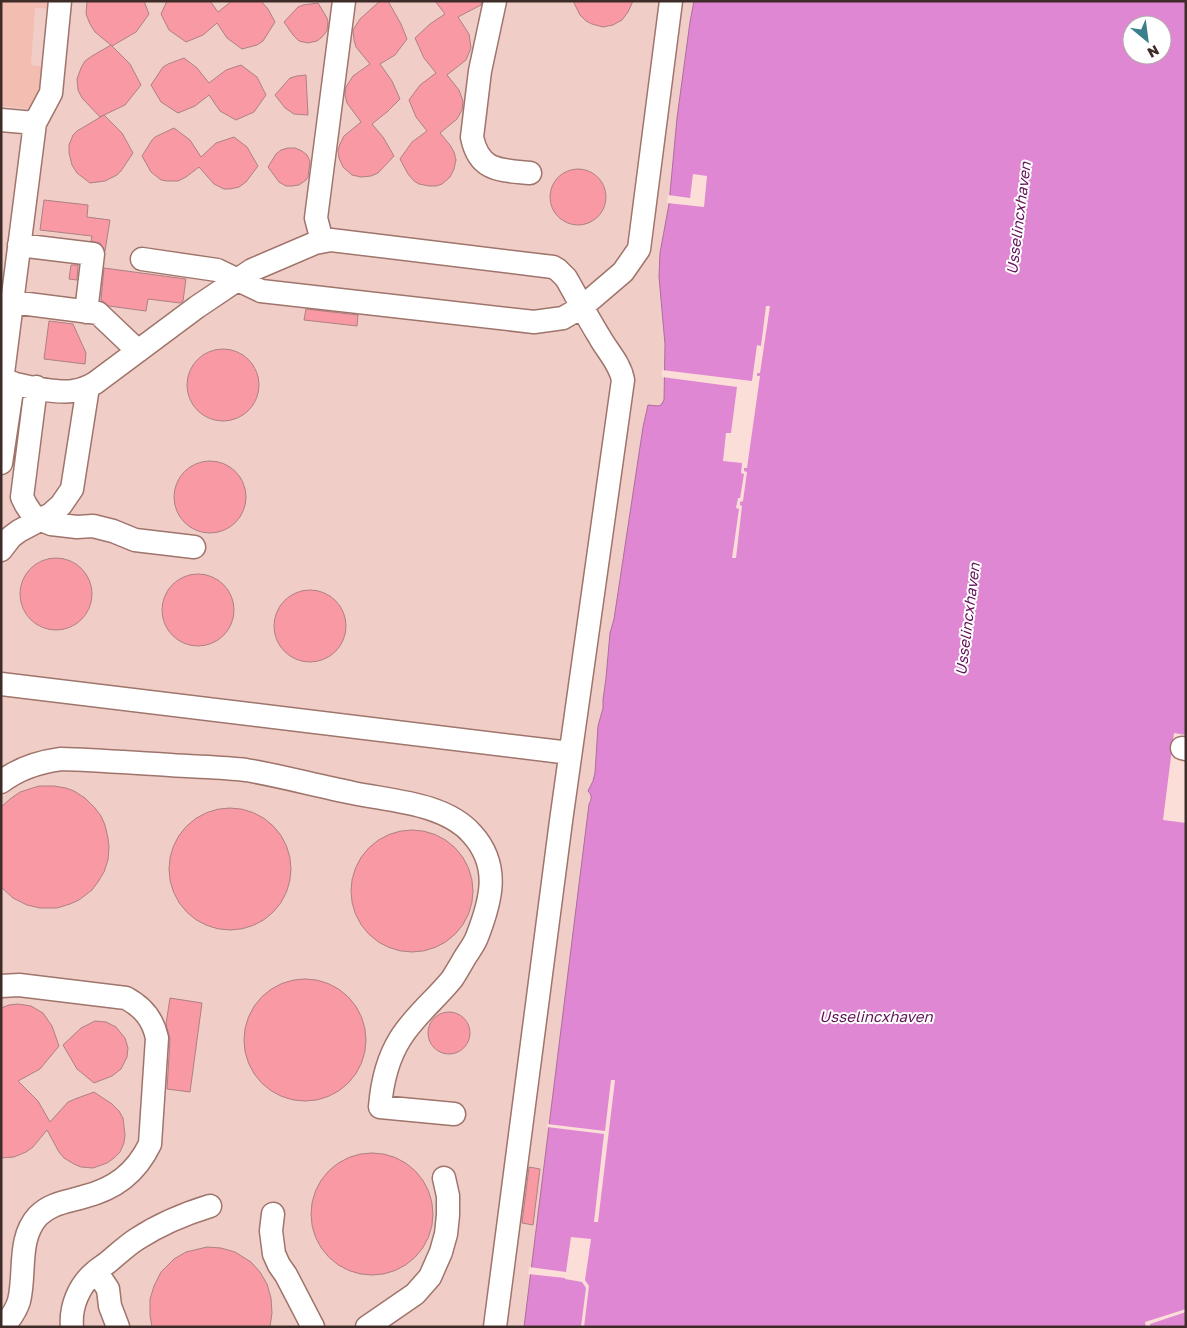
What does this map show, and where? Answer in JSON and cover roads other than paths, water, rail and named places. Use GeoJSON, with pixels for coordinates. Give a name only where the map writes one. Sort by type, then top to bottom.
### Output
{"type":"FeatureCollection","features":[{"type":"Feature","properties":{"kind":"lane"},"geometry":{"type":"LineString","coordinates":[[60,1],[51,93],[35,123],[2,381],[61,392],[72,392],[88,387],[197,307],[252,270],[307,246],[331,240],[552,267],[566,278],[600,338],[620,368],[623,380],[570,753],[495,1327]]}},
{"type":"Feature","properties":{"kind":"lane"},"geometry":{"type":"LineString","coordinates":[[322,241],[316,218],[344,1]]}},
{"type":"Feature","properties":{"kind":"lane"},"geometry":{"type":"LineString","coordinates":[[495,1],[480,71],[472,137],[480,156],[486,164],[495,169],[530,173]]}},
{"type":"Feature","properties":{"kind":"lane"},"geometry":{"type":"LineString","coordinates":[[142,259],[217,270],[261,291],[534,322],[563,318],[582,307],[623,272],[639,249],[671,1]]}},
{"type":"Feature","properties":{"kind":"lane"},"geometry":{"type":"LineString","coordinates":[[1,120],[35,123]]}},
{"type":"Feature","properties":{"kind":"lane"},"geometry":{"type":"LineString","coordinates":[[19,245],[93,254],[86,312]]}},
{"type":"Feature","properties":{"kind":"lane"},"geometry":{"type":"LineString","coordinates":[[12,302],[98,313],[138,350]]}},
{"type":"Feature","properties":{"kind":"lane"},"geometry":{"type":"LineString","coordinates":[[1,463],[12,383]]}},
{"type":"Feature","properties":{"kind":"lane"},"geometry":{"type":"LineString","coordinates":[[4,540],[51,514],[61,505],[72,489],[88,387]]}},
{"type":"Feature","properties":{"kind":"lane"},"geometry":{"type":"LineString","coordinates":[[36,388],[22,497],[32,514],[41,520],[62,526],[93,526],[114,531],[135,540],[194,547]]}},
{"type":"Feature","properties":{"kind":"lane"},"geometry":{"type":"LineString","coordinates":[[1,684],[570,753]]}},
{"type":"Feature","properties":{"kind":"lane"},"geometry":{"type":"LineString","coordinates":[[1,782],[10,775],[32,765],[61,759],[245,770],[421,806],[452,817],[463,825],[473,834],[487,858],[491,884],[487,909],[476,939],[452,979],[401,1037],[393,1051],[383,1079],[380,1107],[454,1114]]}},
{"type":"Feature","properties":{"kind":"lane"},"geometry":{"type":"LineString","coordinates":[[1,986],[18,985],[126,998],[141,1007],[147,1014],[157,1038],[150,1144],[144,1158],[125,1178],[104,1190],[56,1204],[39,1216],[32,1225],[25,1240],[19,1300],[14,1313],[3,1327]]}},
{"type":"Feature","properties":{"kind":"lane"},"geometry":{"type":"LineString","coordinates":[[367,1327],[416,1294],[430,1277],[441,1252],[446,1234],[448,1196],[444,1178]]}},
{"type":"Feature","properties":{"kind":"lane"},"geometry":{"type":"LineString","coordinates":[[72,1327],[78,1294],[85,1282],[95,1272],[152,1230],[190,1212],[210,1206]]}},
{"type":"Feature","properties":{"kind":"lane"},"geometry":{"type":"LineString","coordinates":[[273,1214],[274,1254],[314,1327]]}},
{"type":"Feature","properties":{"kind":"lane"},"geometry":{"type":"LineString","coordinates":[[95,1272],[108,1290],[110,1306],[118,1327]]}},
{"type":"Feature","properties":{"kind":"water","name":"Usselincxhaven"},"geometry":{"type":"Polygon","coordinates":[[[694,1],[1186,1],[1186,1327],[524,1327],[591,799],[588,791],[595,773],[598,726],[603,708],[610,633],[614,619],[648,405],[658,406],[664,400],[665,344],[659,277],[660,253],[669,204],[677,118],[694,1]]]}}]}
